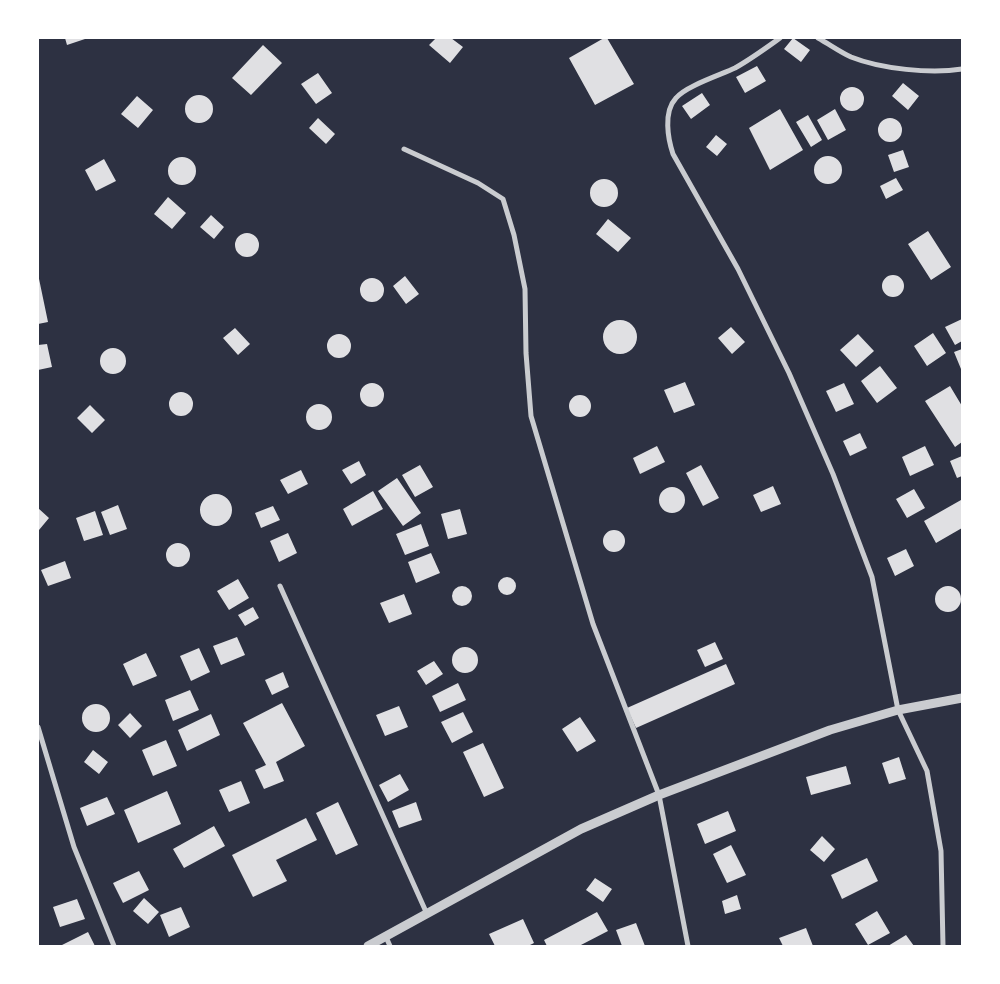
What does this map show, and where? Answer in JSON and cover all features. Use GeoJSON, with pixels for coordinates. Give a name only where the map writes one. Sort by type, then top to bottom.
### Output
{"type":"FeatureCollection","features":[{"type":"Feature","properties":{"kind":"street"},"geometry":{"type":"LineString","coordinates":[[780,38],[738,66],[687,90],[675,98],[668,121],[668,138],[673,154],[738,270],[776,347],[833,474],[872,577],[898,710],[927,771],[941,851],[943,946]]}},
{"type":"Feature","properties":{"kind":"street"},"geometry":{"type":"LineString","coordinates":[[818,38],[849,56],[868,63],[926,71],[962,69]]}},
{"type":"Feature","properties":{"kind":"street"},"geometry":{"type":"LineString","coordinates":[[404,149],[478,183],[503,200],[514,235],[525,289],[526,353],[531,416],[593,624],[659,795],[688,946]]}},
{"type":"Feature","properties":{"kind":"street"},"geometry":{"type":"LineString","coordinates":[[280,586],[427,914]]}},
{"type":"Feature","properties":{"kind":"street"},"geometry":{"type":"LineString","coordinates":[[368,946],[581,829],[659,795],[830,730],[898,710],[962,698]]}},
{"type":"Feature","properties":{"kind":"street"},"geometry":{"type":"LineString","coordinates":[[38,727],[74,847],[114,946]]}},
{"type":"Feature","properties":{"kind":"street"},"geometry":{"type":"LineString","coordinates":[[386,937],[390,946]]}},
{"type":"Feature","properties":{"kind":"building"},"geometry":{"type":"Polygon","coordinates":[[[65,38],[88,38],[67,45],[65,38]]]}},
{"type":"Feature","properties":{"kind":"building"},"geometry":{"type":"Polygon","coordinates":[[[436,38],[451,38],[463,47],[450,63],[429,45],[436,38]]]}},
{"type":"Feature","properties":{"kind":"building"},"geometry":{"type":"Polygon","coordinates":[[[607,38],[634,84],[595,105],[569,58],[607,38]]]}},
{"type":"Feature","properties":{"kind":"building"},"geometry":{"type":"Polygon","coordinates":[[[793,38],[810,50],[801,62],[784,49],[793,38]]]}},
{"type":"Feature","properties":{"kind":"building"},"geometry":{"type":"Polygon","coordinates":[[[263,45],[282,63],[251,95],[232,78],[263,45]]]}},
{"type":"Feature","properties":{"kind":"building"},"geometry":{"type":"Polygon","coordinates":[[[757,66],[766,81],[745,93],[736,77],[757,66]]]}},
{"type":"Feature","properties":{"kind":"building"},"geometry":{"type":"Polygon","coordinates":[[[318,73],[332,93],[316,104],[301,84],[318,73]]]}},
{"type":"Feature","properties":{"kind":"building"},"geometry":{"type":"Polygon","coordinates":[[[903,83],[919,96],[908,110],[892,96],[903,83]]]}},
{"type":"Feature","properties":{"kind":"building"},"geometry":{"type":"Polygon","coordinates":[[[852,87],[860,91],[864,99],[860,107],[852,111],[844,107],[840,99],[844,91],[852,87]]]}},
{"type":"Feature","properties":{"kind":"building"},"geometry":{"type":"Polygon","coordinates":[[[702,93],[710,105],[691,119],[682,106],[702,93]]]}},
{"type":"Feature","properties":{"kind":"building"},"geometry":{"type":"Polygon","coordinates":[[[199,95],[209,99],[213,109],[209,119],[199,123],[189,119],[185,109],[189,99],[199,95]]]}},
{"type":"Feature","properties":{"kind":"building"},"geometry":{"type":"Polygon","coordinates":[[[137,96],[153,110],[138,128],[121,114],[137,96]]]}},
{"type":"Feature","properties":{"kind":"building"},"geometry":{"type":"Polygon","coordinates":[[[780,109],[803,150],[770,170],[749,128],[780,109]]]}},
{"type":"Feature","properties":{"kind":"building"},"geometry":{"type":"Polygon","coordinates":[[[835,109],[846,130],[828,140],[817,120],[835,109]]]}},
{"type":"Feature","properties":{"kind":"building"},"geometry":{"type":"Polygon","coordinates":[[[808,115],[822,140],[811,147],[796,122],[808,115]]]}},
{"type":"Feature","properties":{"kind":"building"},"geometry":{"type":"Polygon","coordinates":[[[318,118],[335,134],[326,144],[309,128],[318,118]]]}},
{"type":"Feature","properties":{"kind":"building"},"geometry":{"type":"Polygon","coordinates":[[[890,118],[895,119],[901,125],[901,135],[895,141],[890,142],[885,141],[879,135],[878,130],[879,125],[885,119],[890,118]]]}},
{"type":"Feature","properties":{"kind":"building"},"geometry":{"type":"Polygon","coordinates":[[[716,135],[727,144],[717,156],[706,147],[716,135]]]}},
{"type":"Feature","properties":{"kind":"building"},"geometry":{"type":"Polygon","coordinates":[[[903,150],[909,167],[894,172],[888,155],[903,150]]]}},
{"type":"Feature","properties":{"kind":"building"},"geometry":{"type":"Polygon","coordinates":[[[828,156],[838,160],[842,170],[838,180],[828,184],[818,180],[814,170],[818,160],[828,156]]]}},
{"type":"Feature","properties":{"kind":"building"},"geometry":{"type":"Polygon","coordinates":[[[182,157],[192,161],[196,171],[192,181],[182,185],[172,181],[168,171],[172,161],[182,157]]]}},
{"type":"Feature","properties":{"kind":"building"},"geometry":{"type":"Polygon","coordinates":[[[104,159],[116,181],[96,191],[85,170],[104,159]]]}},
{"type":"Feature","properties":{"kind":"building"},"geometry":{"type":"Polygon","coordinates":[[[896,178],[903,190],[886,199],[880,186],[896,178]]]}},
{"type":"Feature","properties":{"kind":"building"},"geometry":{"type":"Polygon","coordinates":[[[604,179],[614,183],[618,193],[614,203],[604,207],[594,203],[590,193],[594,183],[604,179]]]}},
{"type":"Feature","properties":{"kind":"building"},"geometry":{"type":"Polygon","coordinates":[[[168,197],[186,213],[172,229],[154,214],[168,197]]]}},
{"type":"Feature","properties":{"kind":"building"},"geometry":{"type":"Polygon","coordinates":[[[211,215],[224,227],[214,239],[200,227],[211,215]]]}},
{"type":"Feature","properties":{"kind":"building"},"geometry":{"type":"Polygon","coordinates":[[[608,219],[631,238],[618,252],[596,234],[608,219]]]}},
{"type":"Feature","properties":{"kind":"building"},"geometry":{"type":"Polygon","coordinates":[[[928,231],[951,267],[931,280],[908,244],[928,231]]]}},
{"type":"Feature","properties":{"kind":"building"},"geometry":{"type":"Polygon","coordinates":[[[247,233],[252,234],[258,240],[258,250],[252,256],[247,257],[242,256],[236,250],[235,245],[236,240],[242,234],[247,233]]]}},
{"type":"Feature","properties":{"kind":"building"},"geometry":{"type":"Polygon","coordinates":[[[38,274],[48,322],[38,324],[38,274]]]}},
{"type":"Feature","properties":{"kind":"building"},"geometry":{"type":"Polygon","coordinates":[[[893,275],[901,278],[904,286],[901,294],[893,297],[885,294],[882,286],[885,278],[893,275]]]}},
{"type":"Feature","properties":{"kind":"building"},"geometry":{"type":"Polygon","coordinates":[[[405,276],[419,294],[406,304],[393,286],[405,276]]]}},
{"type":"Feature","properties":{"kind":"building"},"geometry":{"type":"Polygon","coordinates":[[[372,278],[381,281],[384,290],[381,299],[372,302],[363,299],[360,290],[363,281],[372,278]]]}},
{"type":"Feature","properties":{"kind":"building"},"geometry":{"type":"Polygon","coordinates":[[[962,319],[962,341],[955,345],[945,327],[962,319]]]}},
{"type":"Feature","properties":{"kind":"building"},"geometry":{"type":"Polygon","coordinates":[[[620,320],[627,321],[632,325],[636,330],[636,344],[632,349],[627,353],[620,354],[613,353],[608,349],[604,344],[603,337],[604,330],[608,325],[613,321],[620,320]]]}},
{"type":"Feature","properties":{"kind":"building"},"geometry":{"type":"Polygon","coordinates":[[[731,327],[745,342],[732,354],[718,338],[731,327]]]}},
{"type":"Feature","properties":{"kind":"building"},"geometry":{"type":"Polygon","coordinates":[[[235,328],[250,344],[238,355],[223,338],[235,328]]]}},
{"type":"Feature","properties":{"kind":"building"},"geometry":{"type":"Polygon","coordinates":[[[933,333],[946,353],[927,366],[914,346],[933,333]]]}},
{"type":"Feature","properties":{"kind":"building"},"geometry":{"type":"Polygon","coordinates":[[[339,334],[344,335],[350,341],[350,351],[344,357],[339,358],[334,357],[328,351],[327,346],[328,341],[334,335],[339,334]]]}},
{"type":"Feature","properties":{"kind":"building"},"geometry":{"type":"Polygon","coordinates":[[[858,334],[874,351],[856,367],[840,350],[858,334]]]}},
{"type":"Feature","properties":{"kind":"building"},"geometry":{"type":"Polygon","coordinates":[[[47,344],[52,367],[38,370],[38,345],[47,344]]]}},
{"type":"Feature","properties":{"kind":"building"},"geometry":{"type":"Polygon","coordinates":[[[113,348],[122,352],[126,361],[122,370],[113,374],[104,370],[100,361],[104,352],[113,348]]]}},
{"type":"Feature","properties":{"kind":"building"},"geometry":{"type":"Polygon","coordinates":[[[962,349],[962,368],[961,369],[954,352],[962,349]]]}},
{"type":"Feature","properties":{"kind":"building"},"geometry":{"type":"Polygon","coordinates":[[[880,366],[897,388],[877,403],[861,381],[880,366]]]}},
{"type":"Feature","properties":{"kind":"building"},"geometry":{"type":"Polygon","coordinates":[[[685,382],[695,405],[674,413],[664,390],[685,382]]]}},
{"type":"Feature","properties":{"kind":"building"},"geometry":{"type":"Polygon","coordinates":[[[372,383],[381,386],[384,395],[381,404],[372,407],[363,404],[360,395],[363,386],[372,383]]]}},
{"type":"Feature","properties":{"kind":"building"},"geometry":{"type":"Polygon","coordinates":[[[844,383],[854,404],[836,412],[826,391],[844,383]]]}},
{"type":"Feature","properties":{"kind":"building"},"geometry":{"type":"Polygon","coordinates":[[[950,386],[962,406],[962,442],[955,447],[925,401],[950,386]]]}},
{"type":"Feature","properties":{"kind":"building"},"geometry":{"type":"Polygon","coordinates":[[[181,392],[190,395],[193,404],[190,413],[181,416],[172,413],[169,404],[172,395],[181,392]]]}},
{"type":"Feature","properties":{"kind":"building"},"geometry":{"type":"Polygon","coordinates":[[[580,395],[588,398],[591,406],[588,414],[580,417],[572,414],[569,406],[572,398],[580,395]]]}},
{"type":"Feature","properties":{"kind":"building"},"geometry":{"type":"Polygon","coordinates":[[[319,404],[328,408],[332,417],[328,426],[319,430],[310,426],[306,417],[310,408],[319,404]]]}},
{"type":"Feature","properties":{"kind":"building"},"geometry":{"type":"Polygon","coordinates":[[[90,405],[105,420],[92,433],[77,418],[90,405]]]}},
{"type":"Feature","properties":{"kind":"building"},"geometry":{"type":"Polygon","coordinates":[[[860,433],[867,448],[850,456],[843,441],[860,433]]]}},
{"type":"Feature","properties":{"kind":"building"},"geometry":{"type":"Polygon","coordinates":[[[657,446],[665,462],[640,474],[633,458],[657,446]]]}},
{"type":"Feature","properties":{"kind":"building"},"geometry":{"type":"Polygon","coordinates":[[[925,446],[934,465],[910,476],[902,457],[925,446]]]}},
{"type":"Feature","properties":{"kind":"building"},"geometry":{"type":"Polygon","coordinates":[[[962,456],[962,476],[957,478],[950,461],[962,456]]]}},
{"type":"Feature","properties":{"kind":"building"},"geometry":{"type":"Polygon","coordinates":[[[359,461],[366,475],[351,484],[342,470],[359,461]]]}},
{"type":"Feature","properties":{"kind":"building"},"geometry":{"type":"Polygon","coordinates":[[[420,465],[433,487],[415,497],[402,475],[420,465]]]}},
{"type":"Feature","properties":{"kind":"building"},"geometry":{"type":"Polygon","coordinates":[[[701,465],[719,498],[703,506],[686,473],[701,465]]]}},
{"type":"Feature","properties":{"kind":"building"},"geometry":{"type":"Polygon","coordinates":[[[301,470],[308,484],[288,494],[280,480],[301,470]]]}},
{"type":"Feature","properties":{"kind":"building"},"geometry":{"type":"Polygon","coordinates":[[[397,478],[421,513],[403,526],[378,491],[397,478]]]}},
{"type":"Feature","properties":{"kind":"building"},"geometry":{"type":"Polygon","coordinates":[[[773,486],[781,504],[761,512],[753,495],[773,486]]]}},
{"type":"Feature","properties":{"kind":"building"},"geometry":{"type":"Polygon","coordinates":[[[672,487],[681,491],[685,500],[681,509],[672,513],[663,509],[659,500],[663,491],[672,487]]]}},
{"type":"Feature","properties":{"kind":"building"},"geometry":{"type":"Polygon","coordinates":[[[914,489],[925,508],[907,518],[896,499],[914,489]]]}},
{"type":"Feature","properties":{"kind":"building"},"geometry":{"type":"Polygon","coordinates":[[[373,491],[383,509],[352,526],[343,509],[373,491]]]}},
{"type":"Feature","properties":{"kind":"building"},"geometry":{"type":"Polygon","coordinates":[[[216,494],[222,495],[227,499],[231,504],[231,516],[227,521],[222,525],[216,526],[210,525],[205,521],[201,516],[200,510],[201,504],[205,499],[210,495],[216,494]]]}},
{"type":"Feature","properties":{"kind":"building"},"geometry":{"type":"Polygon","coordinates":[[[961,500],[962,528],[936,543],[924,521],[961,500]]]}},
{"type":"Feature","properties":{"kind":"building"},"geometry":{"type":"Polygon","coordinates":[[[118,505],[127,529],[110,535],[101,512],[118,505]]]}},
{"type":"Feature","properties":{"kind":"building"},"geometry":{"type":"Polygon","coordinates":[[[273,506],[280,520],[261,528],[255,513],[273,506]]]}},
{"type":"Feature","properties":{"kind":"building"},"geometry":{"type":"Polygon","coordinates":[[[38,508],[49,518],[39,530],[38,529],[38,508]]]}},
{"type":"Feature","properties":{"kind":"building"},"geometry":{"type":"Polygon","coordinates":[[[460,509],[467,534],[448,539],[441,514],[460,509]]]}},
{"type":"Feature","properties":{"kind":"building"},"geometry":{"type":"Polygon","coordinates":[[[95,511],[103,535],[84,541],[76,518],[95,511]]]}},
{"type":"Feature","properties":{"kind":"building"},"geometry":{"type":"Polygon","coordinates":[[[421,524],[429,546],[405,555],[396,534],[421,524]]]}},
{"type":"Feature","properties":{"kind":"building"},"geometry":{"type":"Polygon","coordinates":[[[610,530],[618,530],[625,537],[625,545],[618,552],[610,552],[603,545],[603,537],[610,530]]]}},
{"type":"Feature","properties":{"kind":"building"},"geometry":{"type":"Polygon","coordinates":[[[288,533],[297,553],[279,562],[270,541],[288,533]]]}},
{"type":"Feature","properties":{"kind":"building"},"geometry":{"type":"Polygon","coordinates":[[[178,543],[186,547],[190,555],[186,563],[178,567],[170,563],[166,555],[170,547],[178,543]]]}},
{"type":"Feature","properties":{"kind":"building"},"geometry":{"type":"Polygon","coordinates":[[[906,549],[914,566],[895,576],[887,558],[906,549]]]}},
{"type":"Feature","properties":{"kind":"building"},"geometry":{"type":"Polygon","coordinates":[[[431,553],[440,573],[416,583],[408,562],[431,553]]]}},
{"type":"Feature","properties":{"kind":"building"},"geometry":{"type":"Polygon","coordinates":[[[65,561],[71,578],[48,586],[41,570],[65,561]]]}},
{"type":"Feature","properties":{"kind":"building"},"geometry":{"type":"Polygon","coordinates":[[[507,577],[513,580],[516,586],[513,592],[507,595],[501,592],[498,586],[501,580],[507,577]]]}},
{"type":"Feature","properties":{"kind":"building"},"geometry":{"type":"Polygon","coordinates":[[[238,579],[249,598],[229,610],[217,591],[238,579]]]}},
{"type":"Feature","properties":{"kind":"building"},"geometry":{"type":"Polygon","coordinates":[[[462,586],[469,589],[472,596],[469,603],[462,606],[455,603],[452,596],[455,589],[462,586]]]}},
{"type":"Feature","properties":{"kind":"building"},"geometry":{"type":"Polygon","coordinates":[[[948,586],[957,590],[961,599],[957,608],[948,612],[939,608],[935,599],[939,590],[948,586]]]}},
{"type":"Feature","properties":{"kind":"building"},"geometry":{"type":"Polygon","coordinates":[[[404,594],[412,614],[389,623],[380,603],[404,594]]]}},
{"type":"Feature","properties":{"kind":"building"},"geometry":{"type":"Polygon","coordinates":[[[253,607],[259,618],[245,626],[238,615],[253,607]]]}},
{"type":"Feature","properties":{"kind":"building"},"geometry":{"type":"Polygon","coordinates":[[[237,637],[245,655],[221,665],[213,646],[237,637]]]}},
{"type":"Feature","properties":{"kind":"building"},"geometry":{"type":"Polygon","coordinates":[[[715,642],[723,659],[705,667],[697,650],[715,642]]]}},
{"type":"Feature","properties":{"kind":"building"},"geometry":{"type":"Polygon","coordinates":[[[465,647],[474,651],[478,660],[474,669],[465,673],[456,669],[452,660],[456,651],[465,647]]]}},
{"type":"Feature","properties":{"kind":"building"},"geometry":{"type":"Polygon","coordinates":[[[199,648],[210,672],[191,681],[180,656],[199,648]]]}},
{"type":"Feature","properties":{"kind":"building"},"geometry":{"type":"Polygon","coordinates":[[[146,653],[157,676],[133,686],[123,664],[146,653]]]}},
{"type":"Feature","properties":{"kind":"building"},"geometry":{"type":"Polygon","coordinates":[[[434,661],[443,674],[426,685],[417,671],[434,661]]]}},
{"type":"Feature","properties":{"kind":"building"},"geometry":{"type":"Polygon","coordinates":[[[726,664],[735,684],[636,728],[627,708],[726,664]]]}},
{"type":"Feature","properties":{"kind":"building"},"geometry":{"type":"Polygon","coordinates":[[[283,672],[289,687],[272,695],[265,680],[283,672]]]}},
{"type":"Feature","properties":{"kind":"building"},"geometry":{"type":"Polygon","coordinates":[[[458,683],[466,700],[440,712],[432,696],[458,683]]]}},
{"type":"Feature","properties":{"kind":"building"},"geometry":{"type":"Polygon","coordinates":[[[190,690],[199,710],[173,721],[165,700],[190,690]]]}},
{"type":"Feature","properties":{"kind":"building"},"geometry":{"type":"Polygon","coordinates":[[[282,703],[305,746],[276,762],[284,781],[264,789],[255,770],[266,765],[243,723],[282,703]]]}},
{"type":"Feature","properties":{"kind":"building"},"geometry":{"type":"Polygon","coordinates":[[[96,704],[106,708],[110,718],[106,728],[96,732],[86,728],[82,718],[86,708],[96,704]]]}},
{"type":"Feature","properties":{"kind":"building"},"geometry":{"type":"Polygon","coordinates":[[[399,706],[408,727],[385,736],[376,715],[399,706]]]}},
{"type":"Feature","properties":{"kind":"building"},"geometry":{"type":"Polygon","coordinates":[[[463,712],[473,732],[452,743],[441,722],[463,712]]]}},
{"type":"Feature","properties":{"kind":"building"},"geometry":{"type":"Polygon","coordinates":[[[130,713],[142,726],[130,738],[118,725],[130,713]]]}},
{"type":"Feature","properties":{"kind":"building"},"geometry":{"type":"Polygon","coordinates":[[[211,714],[220,735],[187,751],[178,730],[211,714]]]}},
{"type":"Feature","properties":{"kind":"building"},"geometry":{"type":"Polygon","coordinates":[[[580,717],[596,741],[577,752],[562,729],[580,717]]]}},
{"type":"Feature","properties":{"kind":"building"},"geometry":{"type":"Polygon","coordinates":[[[166,740],[177,766],[153,776],[142,750],[166,740]]]}},
{"type":"Feature","properties":{"kind":"building"},"geometry":{"type":"Polygon","coordinates":[[[483,743],[504,788],[484,797],[463,752],[483,743]]]}},
{"type":"Feature","properties":{"kind":"building"},"geometry":{"type":"Polygon","coordinates":[[[93,750],[108,762],[99,774],[84,762],[93,750]]]}},
{"type":"Feature","properties":{"kind":"building"},"geometry":{"type":"Polygon","coordinates":[[[899,757],[906,779],[889,784],[882,763],[899,757]]]}},
{"type":"Feature","properties":{"kind":"building"},"geometry":{"type":"Polygon","coordinates":[[[846,766],[851,784],[811,795],[806,777],[846,766]]]}},
{"type":"Feature","properties":{"kind":"building"},"geometry":{"type":"Polygon","coordinates":[[[400,774],[409,790],[388,802],[379,785],[400,774]]]}},
{"type":"Feature","properties":{"kind":"building"},"geometry":{"type":"Polygon","coordinates":[[[241,781],[250,803],[229,812],[219,790],[241,781]]]}},
{"type":"Feature","properties":{"kind":"building"},"geometry":{"type":"Polygon","coordinates":[[[167,791],[181,824],[138,843],[124,810],[167,791]]]}},
{"type":"Feature","properties":{"kind":"building"},"geometry":{"type":"Polygon","coordinates":[[[107,797],[115,814],[87,826],[80,808],[107,797]]]}},
{"type":"Feature","properties":{"kind":"building"},"geometry":{"type":"Polygon","coordinates":[[[338,802],[358,845],[336,855],[316,813],[338,802]]]}},
{"type":"Feature","properties":{"kind":"building"},"geometry":{"type":"Polygon","coordinates":[[[416,802],[422,820],[399,828],[392,811],[416,802]]]}},
{"type":"Feature","properties":{"kind":"building"},"geometry":{"type":"Polygon","coordinates":[[[728,811],[736,831],[705,844],[697,824],[728,811]]]}},
{"type":"Feature","properties":{"kind":"building"},"geometry":{"type":"Polygon","coordinates":[[[306,818],[317,840],[276,860],[287,881],[253,897],[232,855],[306,818]]]}},
{"type":"Feature","properties":{"kind":"building"},"geometry":{"type":"Polygon","coordinates":[[[214,826],[225,846],[184,868],[173,849],[214,826]]]}},
{"type":"Feature","properties":{"kind":"building"},"geometry":{"type":"Polygon","coordinates":[[[822,836],[835,849],[824,862],[810,850],[822,836]]]}},
{"type":"Feature","properties":{"kind":"building"},"geometry":{"type":"Polygon","coordinates":[[[731,845],[746,875],[727,883],[713,854],[731,845]]]}},
{"type":"Feature","properties":{"kind":"building"},"geometry":{"type":"Polygon","coordinates":[[[867,858],[878,881],[842,899],[831,875],[867,858]]]}},
{"type":"Feature","properties":{"kind":"building"},"geometry":{"type":"Polygon","coordinates":[[[139,871],[149,890],[123,903],[113,883],[139,871]]]}},
{"type":"Feature","properties":{"kind":"building"},"geometry":{"type":"Polygon","coordinates":[[[595,878],[612,889],[603,902],[586,890],[595,878]]]}},
{"type":"Feature","properties":{"kind":"building"},"geometry":{"type":"Polygon","coordinates":[[[737,895],[741,909],[725,914],[722,901],[737,895]]]}},
{"type":"Feature","properties":{"kind":"building"},"geometry":{"type":"Polygon","coordinates":[[[144,898],[159,912],[148,924],[133,911],[144,898]]]}},
{"type":"Feature","properties":{"kind":"building"},"geometry":{"type":"Polygon","coordinates":[[[77,899],[85,919],[60,927],[53,907],[77,899]]]}},
{"type":"Feature","properties":{"kind":"building"},"geometry":{"type":"Polygon","coordinates":[[[181,907],[190,927],[169,937],[160,915],[181,907]]]}},
{"type":"Feature","properties":{"kind":"building"},"geometry":{"type":"Polygon","coordinates":[[[877,911],[890,933],[868,945],[855,924],[877,911]]]}},
{"type":"Feature","properties":{"kind":"building"},"geometry":{"type":"Polygon","coordinates":[[[597,912],[608,931],[579,946],[547,946],[544,940],[597,912]]]}},
{"type":"Feature","properties":{"kind":"building"},"geometry":{"type":"Polygon","coordinates":[[[523,919],[534,943],[528,946],[495,946],[489,934],[523,919]]]}},
{"type":"Feature","properties":{"kind":"building"},"geometry":{"type":"Polygon","coordinates":[[[636,923],[645,946],[622,946],[616,930],[636,923]]]}},
{"type":"Feature","properties":{"kind":"building"},"geometry":{"type":"Polygon","coordinates":[[[806,928],[813,946],[783,946],[779,938],[806,928]]]}},
{"type":"Feature","properties":{"kind":"building"},"geometry":{"type":"Polygon","coordinates":[[[88,932],[95,946],[60,946],[88,932]]]}},
{"type":"Feature","properties":{"kind":"building"},"geometry":{"type":"Polygon","coordinates":[[[906,935],[914,946],[888,946],[906,935]]]}}]}
